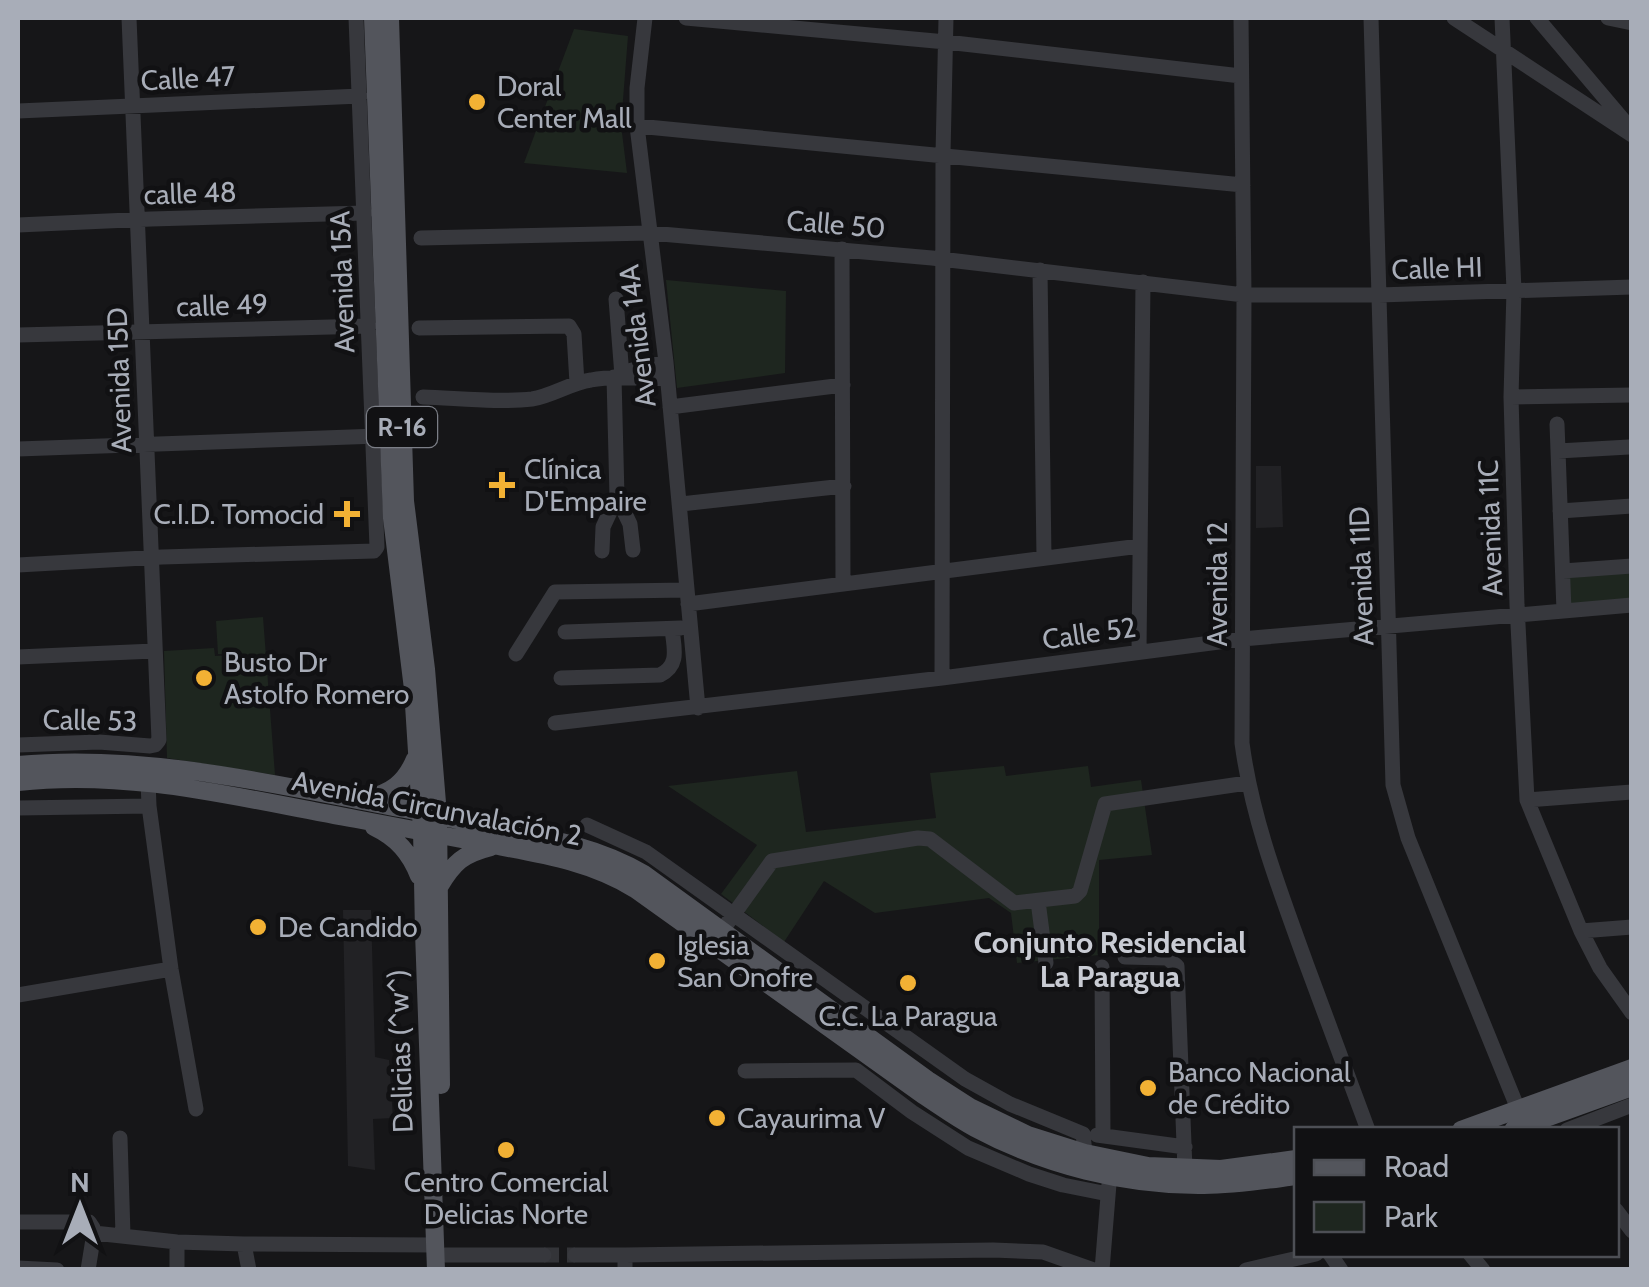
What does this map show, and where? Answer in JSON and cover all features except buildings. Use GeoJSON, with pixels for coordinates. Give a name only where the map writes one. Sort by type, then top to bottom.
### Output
{"type":"FeatureCollection","features":[{"type":"Feature","properties":{"kind":"main road","name":"R-16"},"geometry":{"type":"LineString","coordinates":[[373,18],[392,528],[413,689],[417,754],[430,823]]}},
{"type":"Feature","properties":{"kind":"main road","name":"R-16"},"geometry":{"type":"LineString","coordinates":[[390,18],[388,436],[406,521],[426,669],[435,779],[430,823]]}},
{"type":"Feature","properties":{"kind":"main road"},"geometry":{"type":"LineString","coordinates":[[417,754],[410,772],[394,790],[357,810],[399,842],[430,886],[459,860],[496,837],[452,807],[435,779]]}},
{"type":"Feature","properties":{"kind":"main road","name":"Avenida Circunvalación 2"},"geometry":{"type":"LineString","coordinates":[[18,765],[109,762],[168,768],[357,810]]}},
{"type":"Feature","properties":{"kind":"main road","name":"Avenida Circunvalación 2"},"geometry":{"type":"LineString","coordinates":[[18,782],[84,778],[148,781],[357,810],[496,837],[614,876],[862,1063],[999,1140],[1109,1185],[1207,1185],[1294,1176]]}},
{"type":"Feature","properties":{"kind":"main road","name":"Delicias (^w^)"},"geometry":{"type":"LineString","coordinates":[[430,823],[440,1260]]}},
{"type":"Feature","properties":{"kind":"main road","name":"Avenida Circunvalación 2"},"geometry":{"type":"LineString","coordinates":[[496,837],[550,839],[616,860],[644,874],[948,1093],[1028,1134],[1085,1154],[1185,1169],[1221,1169],[1294,1159]]}},
{"type":"Feature","properties":{"kind":"main road"},"geometry":{"type":"LineString","coordinates":[[1469,1127],[1632,1068]]}},
{"type":"Feature","properties":{"kind":"main road"},"geometry":{"type":"LineString","coordinates":[[1553,1124],[1630,1096]]}},
{"type":"Feature","properties":{"kind":"street","name":"Avenida 15D"},"geometry":{"type":"LineString","coordinates":[[129,18],[159,740]]}},
{"type":"Feature","properties":{"kind":"street","name":"Avenida 15A"},"geometry":{"type":"LineString","coordinates":[[151,558],[374,551],[378,544],[388,436],[368,326],[356,18]]}},
{"type":"Feature","properties":{"kind":"street","name":"Avenida 14A"},"geometry":{"type":"LineString","coordinates":[[645,18],[637,126],[670,407],[698,708]]}},
{"type":"Feature","properties":{"kind":"street"},"geometry":{"type":"LineString","coordinates":[[686,18],[946,42],[1241,76]]}},
{"type":"Feature","properties":{"kind":"street"},"geometry":{"type":"LineString","coordinates":[[942,678],[946,18]]}},
{"type":"Feature","properties":{"kind":"street","name":"Avenida 12"},"geometry":{"type":"LineString","coordinates":[[1241,18],[1242,742],[1247,783],[1261,832],[1367,1127]]}},
{"type":"Feature","properties":{"kind":"street","name":"Avenida 11D"},"geometry":{"type":"LineString","coordinates":[[1371,18],[1394,795],[1518,1109]]}},
{"type":"Feature","properties":{"kind":"street"},"geometry":{"type":"LineString","coordinates":[[1454,18],[1632,132]]}},
{"type":"Feature","properties":{"kind":"street","name":"Avenida 11C"},"geometry":{"type":"LineString","coordinates":[[1502,18],[1514,290],[1511,397],[1518,614],[1528,800],[1581,931],[1600,968],[1632,1012]]}},
{"type":"Feature","properties":{"kind":"street"},"geometry":{"type":"LineString","coordinates":[[1537,18],[1632,132]]}},
{"type":"Feature","properties":{"kind":"street"},"geometry":{"type":"LineString","coordinates":[[1608,18],[1632,23]]}},
{"type":"Feature","properties":{"kind":"street","name":"Calle 47"},"geometry":{"type":"LineString","coordinates":[[18,112],[360,96]]}},
{"type":"Feature","properties":{"kind":"street"},"geometry":{"type":"LineString","coordinates":[[637,126],[1243,186]]}},
{"type":"Feature","properties":{"kind":"street","name":"calle 48"},"geometry":{"type":"LineString","coordinates":[[18,225],[365,213]]}},
{"type":"Feature","properties":{"kind":"street","name":"Calle 50"},"geometry":{"type":"LineString","coordinates":[[421,238],[650,232],[1040,270],[1244,296]]}},
{"type":"Feature","properties":{"kind":"street"},"geometry":{"type":"LineString","coordinates":[[842,249],[843,584]]}},
{"type":"Feature","properties":{"kind":"street"},"geometry":{"type":"LineString","coordinates":[[1040,270],[1044,558]]}},
{"type":"Feature","properties":{"kind":"street"},"geometry":{"type":"LineString","coordinates":[[1138,651],[1143,282]]}},
{"type":"Feature","properties":{"kind":"street","name":"Calle HI"},"geometry":{"type":"LineString","coordinates":[[1244,296],[1632,287]]}},
{"type":"Feature","properties":{"kind":"street"},"geometry":{"type":"LineString","coordinates":[[602,551],[603,527],[617,497],[621,377],[616,299]]}},
{"type":"Feature","properties":{"kind":"street","name":"calle 49"},"geometry":{"type":"LineString","coordinates":[[18,335],[368,326]]}},
{"type":"Feature","properties":{"kind":"street"},"geometry":{"type":"LineString","coordinates":[[419,328],[568,326],[574,334],[576,382]]}},
{"type":"Feature","properties":{"kind":"street"},"geometry":{"type":"LineString","coordinates":[[423,398],[529,399],[576,382],[621,377],[638,380],[666,370]]}},
{"type":"Feature","properties":{"kind":"street"},"geometry":{"type":"LineString","coordinates":[[670,407],[843,386]]}},
{"type":"Feature","properties":{"kind":"street"},"geometry":{"type":"LineString","coordinates":[[1511,397],[1632,394]]}},
{"type":"Feature","properties":{"kind":"street"},"geometry":{"type":"LineString","coordinates":[[1557,424],[1564,611]]}},
{"type":"Feature","properties":{"kind":"street"},"geometry":{"type":"LineString","coordinates":[[18,449],[388,436]]}},
{"type":"Feature","properties":{"kind":"street"},"geometry":{"type":"LineString","coordinates":[[1558,451],[1630,447]]}},
{"type":"Feature","properties":{"kind":"street"},"geometry":{"type":"LineString","coordinates":[[680,504],[844,486]]}},
{"type":"Feature","properties":{"kind":"street"},"geometry":{"type":"LineString","coordinates":[[617,497],[630,524],[633,550]]}},
{"type":"Feature","properties":{"kind":"street"},"geometry":{"type":"LineString","coordinates":[[1560,512],[1632,506]]}},
{"type":"Feature","properties":{"kind":"street"},"geometry":{"type":"LineString","coordinates":[[516,654],[555,592],[688,597],[843,584],[1140,546]]}},
{"type":"Feature","properties":{"kind":"street"},"geometry":{"type":"LineString","coordinates":[[18,565],[151,558]]}},
{"type":"Feature","properties":{"kind":"street"},"geometry":{"type":"LineString","coordinates":[[1563,571],[1632,566]]}},
{"type":"Feature","properties":{"kind":"street","name":"Calle 52"},"geometry":{"type":"LineString","coordinates":[[555,723],[1242,638],[1632,605]]}},
{"type":"Feature","properties":{"kind":"street"},"geometry":{"type":"LineString","coordinates":[[564,632],[690,628]]}},
{"type":"Feature","properties":{"kind":"street"},"geometry":{"type":"LineString","coordinates":[[561,678],[660,675],[670,670],[675,661],[672,629]]}},
{"type":"Feature","properties":{"kind":"street"},"geometry":{"type":"LineString","coordinates":[[18,657],[154,651]]}},
{"type":"Feature","properties":{"kind":"street","name":"Calle 53"},"geometry":{"type":"LineString","coordinates":[[18,745],[99,742],[150,746],[159,740]]}},
{"type":"Feature","properties":{"kind":"street"},"geometry":{"type":"LineString","coordinates":[[168,768],[148,781],[149,806],[171,969],[196,1109]]}},
{"type":"Feature","properties":{"kind":"street"},"geometry":{"type":"LineString","coordinates":[[721,932],[774,860],[923,837],[1012,902],[1079,894],[1104,804],[1247,783]]}},
{"type":"Feature","properties":{"kind":"street"},"geometry":{"type":"LineString","coordinates":[[1528,800],[1632,792]]}},
{"type":"Feature","properties":{"kind":"street"},"geometry":{"type":"LineString","coordinates":[[18,808],[149,806]]}},
{"type":"Feature","properties":{"kind":"street"},"geometry":{"type":"LineString","coordinates":[[587,825],[646,852],[965,1079],[1010,1104],[1083,1134],[1185,1147]]}},
{"type":"Feature","properties":{"kind":"street"},"geometry":{"type":"LineString","coordinates":[[1038,901],[1046,962]]}},
{"type":"Feature","properties":{"kind":"street"},"geometry":{"type":"LineString","coordinates":[[1581,931],[1632,928]]}},
{"type":"Feature","properties":{"kind":"street"},"geometry":{"type":"LineString","coordinates":[[1125,957],[1167,958],[1177,966],[1185,1169]]}},
{"type":"Feature","properties":{"kind":"street"},"geometry":{"type":"LineString","coordinates":[[1102,968],[1103,1136]]}},
{"type":"Feature","properties":{"kind":"street"},"geometry":{"type":"LineString","coordinates":[[18,995],[171,969]]}},
{"type":"Feature","properties":{"kind":"street"},"geometry":{"type":"LineString","coordinates":[[930,1054],[948,1093]]}},
{"type":"Feature","properties":{"kind":"street"},"geometry":{"type":"LineString","coordinates":[[745,1071],[862,1063]]}},
{"type":"Feature","properties":{"kind":"street"},"geometry":{"type":"LineString","coordinates":[[1573,1127],[1630,1096]]}},
{"type":"Feature","properties":{"kind":"street"},"geometry":{"type":"LineString","coordinates":[[1083,1134],[1085,1154]]}},
{"type":"Feature","properties":{"kind":"street"},"geometry":{"type":"LineString","coordinates":[[120,1138],[122,1236]]}},
{"type":"Feature","properties":{"kind":"street"},"geometry":{"type":"LineString","coordinates":[[1102,1270],[1109,1185]]}},
{"type":"Feature","properties":{"kind":"street"},"geometry":{"type":"LineString","coordinates":[[18,1222],[85,1221],[92,1225],[88,1270]]}},
{"type":"Feature","properties":{"kind":"street"},"geometry":{"type":"LineString","coordinates":[[94,1234],[440,1260],[544,1255]]}},
{"type":"Feature","properties":{"kind":"street"},"geometry":{"type":"LineString","coordinates":[[177,1242],[178,1270]]}},
{"type":"Feature","properties":{"kind":"street"},"geometry":{"type":"LineString","coordinates":[[244,1244],[250,1270]]}},
{"type":"Feature","properties":{"kind":"street"},"geometry":{"type":"LineString","coordinates":[[993,1250],[994,1270]]}},
{"type":"Feature","properties":{"kind":"street"},"geometry":{"type":"LineString","coordinates":[[574,1255],[625,1262],[809,1261],[903,1252],[993,1250],[1043,1252],[1094,1270]]}},
{"type":"Feature","properties":{"kind":"street"},"geometry":{"type":"LineString","coordinates":[[903,1252],[903,1270]]}},
{"type":"Feature","properties":{"kind":"street"},"geometry":{"type":"LineString","coordinates":[[1246,1270],[1303,1257]]}},
{"type":"Feature","properties":{"kind":"street"},"geometry":{"type":"LineString","coordinates":[[18,1268],[57,1270]]}},
{"type":"Feature","properties":{"kind":"shaded area"},"geometry":{"type":"Polygon","coordinates":[[[1256,466],[1281,466],[1283,527],[1256,528],[1256,466]]]}},
{"type":"Feature","properties":{"kind":"shaded area"},"geometry":{"type":"Polygon","coordinates":[[[343,910],[371,910],[375,1057],[389,1060],[393,1118],[373,1119],[375,1170],[348,1166],[343,910]]]}},
{"type":"Feature","properties":{"kind":"green space"},"geometry":{"type":"Polygon","coordinates":[[[574,29],[628,36],[621,125],[627,173],[524,163],[574,29]]]}},
{"type":"Feature","properties":{"kind":"green space"},"geometry":{"type":"Polygon","coordinates":[[[666,280],[786,291],[785,373],[677,388],[666,280]]]}},
{"type":"Feature","properties":{"kind":"green space"},"geometry":{"type":"Polygon","coordinates":[[[1631,569],[1631,603],[1566,608],[1565,573],[1631,569]]]}},
{"type":"Feature","properties":{"kind":"green space"},"geometry":{"type":"Polygon","coordinates":[[[263,617],[275,775],[167,758],[164,651],[214,648],[215,656],[250,654],[218,654],[216,621],[263,617]]]}},
{"type":"Feature","properties":{"kind":"green space"},"geometry":{"type":"Polygon","coordinates":[[[1004,766],[1006,776],[1088,766],[1091,787],[1141,780],[1152,855],[1099,860],[1099,955],[1017,963],[1011,913],[989,898],[875,913],[824,881],[784,942],[721,894],[757,845],[668,786],[797,771],[806,832],[936,818],[930,773],[1004,766]]]}},
{"type":"Feature","properties":{"kind":"tunnel"},"geometry":{"type":"LineString","coordinates":[[544,1255],[575,1255]]}},
{"type":"Feature","properties":{"kind":"place","name":"Doral Center Mall"},"geometry":{"type":"Point","coordinates":[477,102]}},
{"type":"Feature","properties":{"kind":"place","name":"Clínica D'Empaire"},"geometry":{"type":"Point","coordinates":[502,485]}},
{"type":"Feature","properties":{"kind":"place","name":"C.I.D. Tomocid"},"geometry":{"type":"Point","coordinates":[347,514]}},
{"type":"Feature","properties":{"kind":"place","name":"Busto Dr Astolfo Romero"},"geometry":{"type":"Point","coordinates":[204,678]}},
{"type":"Feature","properties":{"kind":"place","name":"De Candido"},"geometry":{"type":"Point","coordinates":[258,927]}},
{"type":"Feature","properties":{"kind":"place","name":"Iglesia San Onofre"},"geometry":{"type":"Point","coordinates":[657,961]}},
{"type":"Feature","properties":{"kind":"place","name":"C.C. La Paragua"},"geometry":{"type":"Point","coordinates":[908,983]}},
{"type":"Feature","properties":{"kind":"place","name":"Banco Nacional de Crédito"},"geometry":{"type":"Point","coordinates":[1148,1088]}},
{"type":"Feature","properties":{"kind":"place","name":"Cayaurima V"},"geometry":{"type":"Point","coordinates":[717,1118]}},
{"type":"Feature","properties":{"kind":"place","name":"Centro Comercial Delicias Norte"},"geometry":{"type":"Point","coordinates":[506,1150]}},
{"type":"Feature","properties":{"kind":"district","name":"Conjunto Residencial La Paragua"},"geometry":{"type":"Point","coordinates":[1110,960]}}]}
